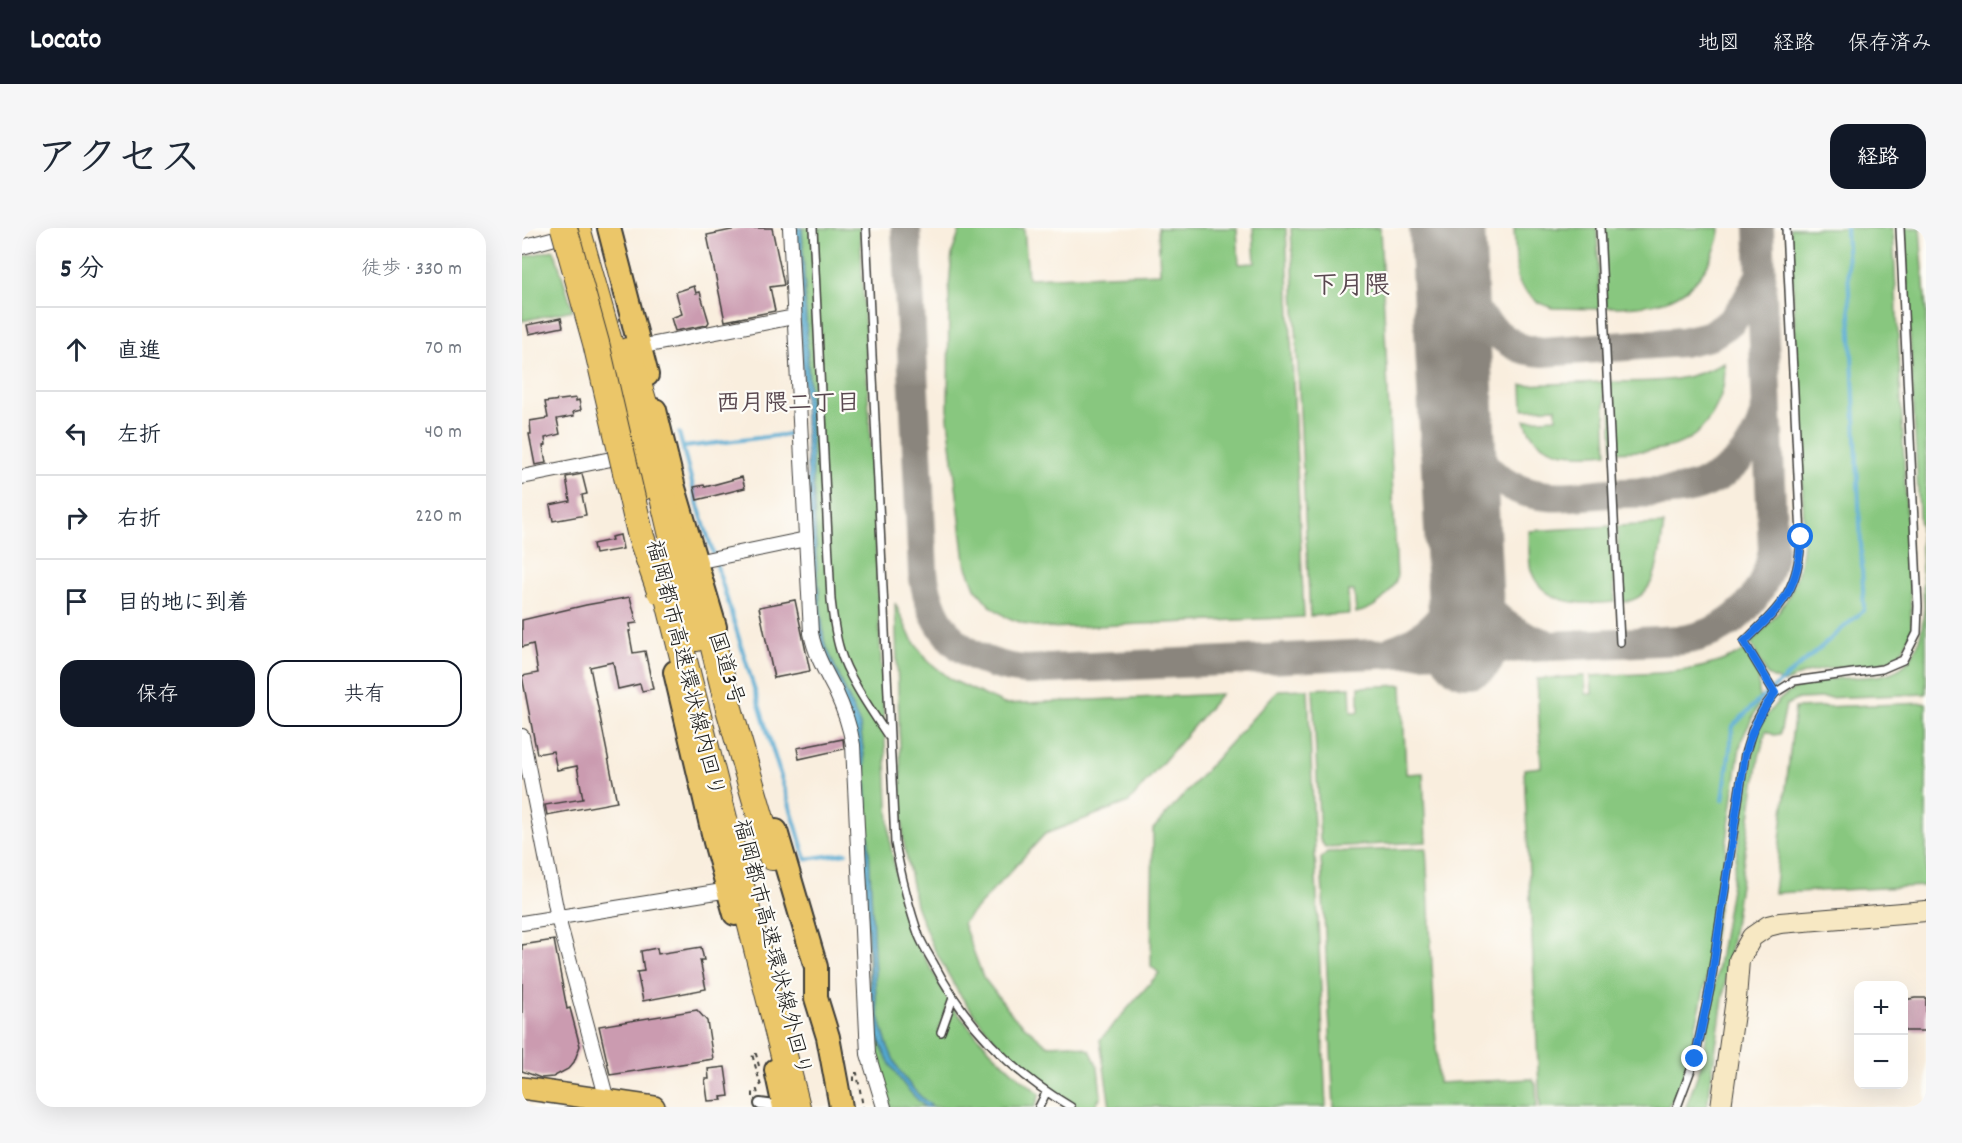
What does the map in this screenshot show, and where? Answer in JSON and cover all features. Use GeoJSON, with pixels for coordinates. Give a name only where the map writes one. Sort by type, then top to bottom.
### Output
{"type":"FeatureCollection","features":[{"type":"Feature","properties":{"kind":"highway","name":"国道3号"},"geometry":{"type":"LineString","coordinates":[[609,228],[634,349],[816,967],[816,998],[848,1101]]}},
{"type":"Feature","properties":{"kind":"highway","name":"福岡都市高速環状線外回り"},"geometry":{"type":"LineString","coordinates":[[575,229],[634,349],[689,609],[775,946],[813,1107]]}},
{"type":"Feature","properties":{"kind":"highway"},"geometry":{"type":"LineString","coordinates":[[575,229],[599,359],[641,537],[697,713],[729,878]]}},
{"type":"Feature","properties":{"kind":"highway"},"geometry":{"type":"LineString","coordinates":[[575,229],[616,458],[649,562],[715,842],[729,878],[757,968],[783,1107]]}},
{"type":"Feature","properties":{"kind":"highway","name":"福岡都市高速環状線内回り"},"geometry":{"type":"LineString","coordinates":[[575,229],[613,356],[671,613],[762,962],[797,1107]]}},
{"type":"Feature","properties":{"kind":"highway"},"geometry":{"type":"LineString","coordinates":[[634,349],[786,912],[816,998]]}},
{"type":"Feature","properties":{"kind":"main road"},"geometry":{"type":"LineString","coordinates":[[1721,1107],[1737,999],[1739,960],[1752,937],[1768,926],[1780,923],[1926,911]]}},
{"type":"Feature","properties":{"kind":"main road"},"geometry":{"type":"LineString","coordinates":[[522,1088],[654,1107]]}},
{"type":"Feature","properties":{"kind":"main road"},"geometry":{"type":"LineString","coordinates":[[522,1100],[566,1107]]}},
{"type":"Feature","properties":{"kind":"street"},"geometry":{"type":"LineString","coordinates":[[790,228],[811,633],[814,650],[835,691],[851,731],[868,1054],[884,1107]]}},
{"type":"Feature","properties":{"kind":"street"},"geometry":{"type":"LineString","coordinates":[[522,247],[575,229]]}},
{"type":"Feature","properties":{"kind":"street"},"geometry":{"type":"LineString","coordinates":[[634,349],[794,317]]}},
{"type":"Feature","properties":{"kind":"street"},"geometry":{"type":"LineString","coordinates":[[522,477],[616,458]]}},
{"type":"Feature","properties":{"kind":"street"},"geometry":{"type":"LineString","coordinates":[[696,562],[806,539]]}},
{"type":"Feature","properties":{"kind":"street"},"geometry":{"type":"LineString","coordinates":[[522,736],[558,918],[607,1100]]}},
{"type":"Feature","properties":{"kind":"street"},"geometry":{"type":"LineString","coordinates":[[522,923],[558,918],[729,878]]}},
{"type":"Feature","properties":{"kind":"street"},"geometry":{"type":"LineString","coordinates":[[760,1104],[783,1107]]}},
{"type":"Feature","properties":{"kind":"lane"},"geometry":{"type":"LineString","coordinates":[[813,228],[830,588],[834,626],[840,653],[871,710],[890,738]]}},
{"type":"Feature","properties":{"kind":"lane"},"geometry":{"type":"LineString","coordinates":[[866,228],[895,843],[905,891],[920,938],[968,1021],[1013,1066],[1046,1093],[1071,1107]]}},
{"type":"Feature","properties":{"kind":"lane"},"geometry":{"type":"LineString","coordinates":[[1600,228],[1620,642]]}},
{"type":"Feature","properties":{"kind":"lane"},"geometry":{"type":"LineString","coordinates":[[1775,693],[1744,642],[1770,617],[1785,598],[1795,580],[1800,561],[1801,537],[1786,228]]}},
{"type":"Feature","properties":{"kind":"lane"},"geometry":{"type":"LineString","coordinates":[[1677,1107],[1695,1059],[1710,988],[1747,747],[1753,728],[1775,693],[1794,681],[1882,669],[1903,660],[1917,633],[1918,606],[1899,228]]}},
{"type":"Feature","properties":{"kind":"lane"},"geometry":{"type":"LineString","coordinates":[[941,1032],[953,998]]}},
{"type":"Feature","properties":{"kind":"lane"},"geometry":{"type":"LineString","coordinates":[[1040,1107],[1046,1093]]}},
{"type":"Feature","properties":{"kind":"path"},"geometry":{"type":"LineString","coordinates":[[848,1101],[854,1073],[857,1073],[862,1107]]}},
{"type":"Feature","properties":{"kind":"green space"},"geometry":{"type":"Polygon","coordinates":[[[795,228],[860,228],[890,843],[900,893],[915,940],[949,1000],[938,1032],[946,1034],[953,1007],[994,1054],[1040,1094],[1035,1107],[890,1107],[871,1043],[860,765],[820,649],[795,228]]]}},
{"type":"Feature","properties":{"kind":"green space"},"geometry":{"type":"Polygon","coordinates":[[[961,228],[1024,228],[1028,278],[1160,273],[1158,228],[1237,228],[1239,264],[1255,263],[1253,228],[1286,228],[1304,617],[1050,628],[1028,625],[1006,617],[989,605],[975,588],[965,562],[948,418],[949,287],[952,253],[961,228]]]}},
{"type":"Feature","properties":{"kind":"green space"},"geometry":{"type":"Polygon","coordinates":[[[1291,228],[1380,228],[1397,578],[1381,601],[1356,613],[1354,591],[1348,591],[1349,614],[1310,616],[1291,228]]]}},
{"type":"Feature","properties":{"kind":"green space"},"geometry":{"type":"Polygon","coordinates":[[[1514,228],[1597,228],[1600,309],[1552,308],[1537,302],[1521,286],[1517,277],[1514,228]]]}},
{"type":"Feature","properties":{"kind":"green space"},"geometry":{"type":"Polygon","coordinates":[[[1602,228],[1720,228],[1720,233],[1710,260],[1699,278],[1677,296],[1651,304],[1606,307],[1602,228]]]}},
{"type":"Feature","properties":{"kind":"green space"},"geometry":{"type":"Polygon","coordinates":[[[1790,228],[1893,228],[1912,631],[1903,650],[1890,660],[1871,665],[1814,671],[1784,683],[1767,675],[1751,643],[1775,616],[1791,590],[1797,577],[1803,545],[1804,525],[1790,228]]]}},
{"type":"Feature","properties":{"kind":"green space"},"geometry":{"type":"Polygon","coordinates":[[[1904,228],[1920,228],[1926,313],[1926,694],[1798,699],[1786,705],[1780,734],[1774,735],[1766,731],[1759,757],[1707,1107],[1686,1107],[1702,1062],[1757,732],[1777,703],[1793,690],[1816,682],[1880,675],[1897,670],[1910,659],[1920,638],[1924,606],[1904,228]]]}},
{"type":"Feature","properties":{"kind":"green space"},"geometry":{"type":"Polygon","coordinates":[[[554,250],[573,310],[522,321],[522,257],[554,250]]]}},
{"type":"Feature","properties":{"kind":"green space"},"geometry":{"type":"Polygon","coordinates":[[[1724,363],[1724,379],[1719,400],[1708,421],[1698,432],[1674,446],[1646,451],[1613,452],[1610,382],[1682,378],[1724,363]]]}},
{"type":"Feature","properties":{"kind":"green space"},"geometry":{"type":"Polygon","coordinates":[[[1604,382],[1607,453],[1558,452],[1538,441],[1530,432],[1525,420],[1556,418],[1556,408],[1523,409],[1522,385],[1604,382]]]}},
{"type":"Feature","properties":{"kind":"green space"},"geometry":{"type":"Polygon","coordinates":[[[1664,524],[1658,561],[1650,585],[1634,600],[1621,602],[1617,526],[1664,524]]]}},
{"type":"Feature","properties":{"kind":"green space"},"geometry":{"type":"Polygon","coordinates":[[[1612,526],[1615,602],[1567,601],[1546,592],[1538,584],[1530,563],[1529,531],[1612,526]]]}},
{"type":"Feature","properties":{"kind":"green space"},"geometry":{"type":"Polygon","coordinates":[[[895,603],[911,638],[928,661],[952,680],[1004,704],[1221,694],[1129,802],[1045,834],[963,923],[983,977],[1014,1017],[1047,1045],[1073,1044],[1090,1050],[1098,1067],[1101,1096],[1094,1107],[1079,1107],[1045,1085],[1002,1048],[958,992],[932,945],[916,905],[903,839],[895,603]]]}},
{"type":"Feature","properties":{"kind":"green space"},"geometry":{"type":"Polygon","coordinates":[[[1746,650],[1759,678],[1759,704],[1742,739],[1739,753],[1709,965],[1687,1063],[1678,1091],[1667,1107],[1540,1107],[1524,769],[1541,767],[1537,679],[1585,676],[1586,694],[1592,694],[1591,676],[1651,674],[1690,669],[1728,659],[1746,650]]]}},
{"type":"Feature","properties":{"kind":"green space"},"geometry":{"type":"Polygon","coordinates":[[[1402,685],[1406,774],[1423,773],[1426,842],[1325,847],[1320,840],[1313,689],[1350,687],[1351,712],[1359,712],[1359,687],[1402,685]]]}},
{"type":"Feature","properties":{"kind":"green space"},"geometry":{"type":"Polygon","coordinates":[[[1308,689],[1326,1107],[1110,1107],[1100,1040],[1159,973],[1151,966],[1153,829],[1278,690],[1308,689]]]}},
{"type":"Feature","properties":{"kind":"green space"},"geometry":{"type":"Polygon","coordinates":[[[1926,703],[1926,886],[1774,893],[1795,708],[1926,703]]]}},
{"type":"Feature","properties":{"kind":"green space"},"geometry":{"type":"Polygon","coordinates":[[[1426,848],[1438,1083],[1532,1079],[1536,1084],[1537,1107],[1334,1107],[1321,858],[1327,852],[1426,848]]]}},
{"type":"Feature","properties":{"kind":"water"},"geometry":{"type":"Polygon","coordinates":[[[795,228],[802,228],[817,571],[824,641],[860,725],[865,764],[876,997],[882,1029],[893,1058],[909,1084],[933,1107],[925,1107],[896,1075],[885,1054],[872,1018],[860,765],[820,649],[814,601],[795,228]]]}},
{"type":"Feature","properties":{"kind":"building"},"geometry":{"type":"Polygon","coordinates":[[[741,228],[772,228],[784,285],[770,287],[775,311],[725,321],[707,235],[741,228]]]}},
{"type":"Feature","properties":{"kind":"building"},"geometry":{"type":"Polygon","coordinates":[[[694,286],[696,293],[700,292],[709,322],[707,325],[675,331],[671,318],[682,314],[676,292],[694,286]]]}},
{"type":"Feature","properties":{"kind":"building"},"geometry":{"type":"Polygon","coordinates":[[[561,318],[563,327],[529,334],[527,325],[561,318]]]}},
{"type":"Feature","properties":{"kind":"building"},"geometry":{"type":"Polygon","coordinates":[[[576,398],[576,401],[579,400],[581,410],[573,412],[574,416],[557,419],[560,434],[545,438],[546,445],[543,446],[546,463],[535,465],[529,434],[531,434],[530,421],[548,418],[545,402],[576,398]]]}},
{"type":"Feature","properties":{"kind":"building"},"geometry":{"type":"Polygon","coordinates":[[[582,474],[587,494],[582,495],[586,515],[553,521],[550,505],[570,501],[566,477],[582,474]]]}},
{"type":"Feature","properties":{"kind":"building"},"geometry":{"type":"Polygon","coordinates":[[[742,477],[745,488],[697,500],[694,487],[704,485],[705,487],[742,477]]]}},
{"type":"Feature","properties":{"kind":"building"},"geometry":{"type":"Polygon","coordinates":[[[620,535],[623,549],[595,554],[593,544],[612,540],[611,537],[620,535]]]}},
{"type":"Feature","properties":{"kind":"building"},"geometry":{"type":"Polygon","coordinates":[[[630,597],[637,623],[630,624],[631,631],[629,631],[633,653],[645,651],[653,689],[642,691],[640,684],[618,689],[613,662],[590,667],[617,802],[547,815],[545,805],[583,799],[577,766],[557,770],[553,751],[537,754],[522,676],[538,673],[533,644],[522,647],[522,620],[630,597]]]}},
{"type":"Feature","properties":{"kind":"building"},"geometry":{"type":"Polygon","coordinates":[[[795,600],[810,671],[774,678],[759,607],[795,600]]]}},
{"type":"Feature","properties":{"kind":"building"},"geometry":{"type":"Polygon","coordinates":[[[843,739],[844,749],[799,759],[797,748],[843,739]]]}},
{"type":"Feature","properties":{"kind":"building"},"geometry":{"type":"Polygon","coordinates":[[[554,940],[567,1009],[570,1008],[580,1046],[574,1062],[568,1069],[553,1077],[541,1078],[522,1071],[522,945],[554,940]]]}},
{"type":"Feature","properties":{"kind":"building"},"geometry":{"type":"Polygon","coordinates":[[[701,947],[704,960],[700,960],[706,989],[643,1001],[637,972],[644,971],[641,951],[657,948],[658,954],[701,947]]]}},
{"type":"Feature","properties":{"kind":"building"},"geometry":{"type":"Polygon","coordinates":[[[1926,998],[1926,1031],[1908,1031],[1908,999],[1926,998]]]}},
{"type":"Feature","properties":{"kind":"building"},"geometry":{"type":"Polygon","coordinates":[[[697,1010],[707,1021],[713,1059],[610,1075],[599,1026],[697,1010]]]}},
{"type":"Feature","properties":{"kind":"building"},"geometry":{"type":"Polygon","coordinates":[[[725,1067],[729,1096],[721,1097],[722,1100],[708,1101],[705,1079],[709,1079],[708,1069],[725,1067]]]}},
{"type":"Feature","properties":{"kind":"waterway"},"geometry":{"type":"LineString","coordinates":[[1723,800],[1733,726],[1757,702],[1864,610],[1846,228]]}},
{"type":"Feature","properties":{"kind":"waterway"},"geometry":{"type":"LineString","coordinates":[[679,433],[713,553]]}},
{"type":"Feature","properties":{"kind":"waterway"},"geometry":{"type":"LineString","coordinates":[[684,447],[791,434]]}},
{"type":"Feature","properties":{"kind":"waterway"},"geometry":{"type":"LineString","coordinates":[[716,563],[806,859],[846,853]]}},
{"type":"Feature","properties":{"kind":"taxiway"},"geometry":{"type":"LineString","coordinates":[[906,228],[923,572],[927,593],[943,628],[955,642],[986,661],[1026,670],[1682,640],[1716,630],[1743,611],[1754,598],[1769,568],[1773,550],[1759,228]]}},
{"type":"Feature","properties":{"kind":"taxiway"},"geometry":{"type":"LineString","coordinates":[[1449,266],[1466,300],[1488,325],[1515,345],[1526,350],[1543,352],[1682,342],[1709,336],[1731,322],[1745,304],[1761,274]]}},
{"type":"Feature","properties":{"kind":"taxiway"},"geometry":{"type":"LineString","coordinates":[[1456,403],[1466,438],[1474,453],[1485,466],[1498,478],[1513,487],[1529,493],[1548,496],[1667,492],[1700,485],[1726,472],[1737,462],[1754,439],[1765,411]]}},
{"type":"Feature","properties":{"kind":"taxiway"},"geometry":{"type":"LineString","coordinates":[[1464,565],[1469,579],[1484,604],[1504,624],[1516,632],[1544,643]]}},
{"type":"Feature","properties":{"kind":"taxiway"},"geometry":{"type":"LineString","coordinates":[[1393,650],[1420,637],[1441,618],[1456,593],[1464,565]]}},
{"type":"Feature","properties":{"kind":"runway"},"geometry":{"type":"LineString","coordinates":[[1447,228],[1468,650]]}},
{"type":"Feature","properties":{"kind":"district","name":"下月隈"},"geometry":{"type":"Point","coordinates":[1351,284]}},
{"type":"Feature","properties":{"kind":"district","name":"西月隈二丁目"},"geometry":{"type":"Point","coordinates":[788,402]}},
{"type":"Feature","properties":{"kind":"route"},"geometry":{"type":"LineString","coordinates":[[1695,1059],[1710,988],[1748,740],[1765,706],[1775,693],[1744,642],[1770,617],[1795,580],[1800,561],[1801,537]]}}]}
